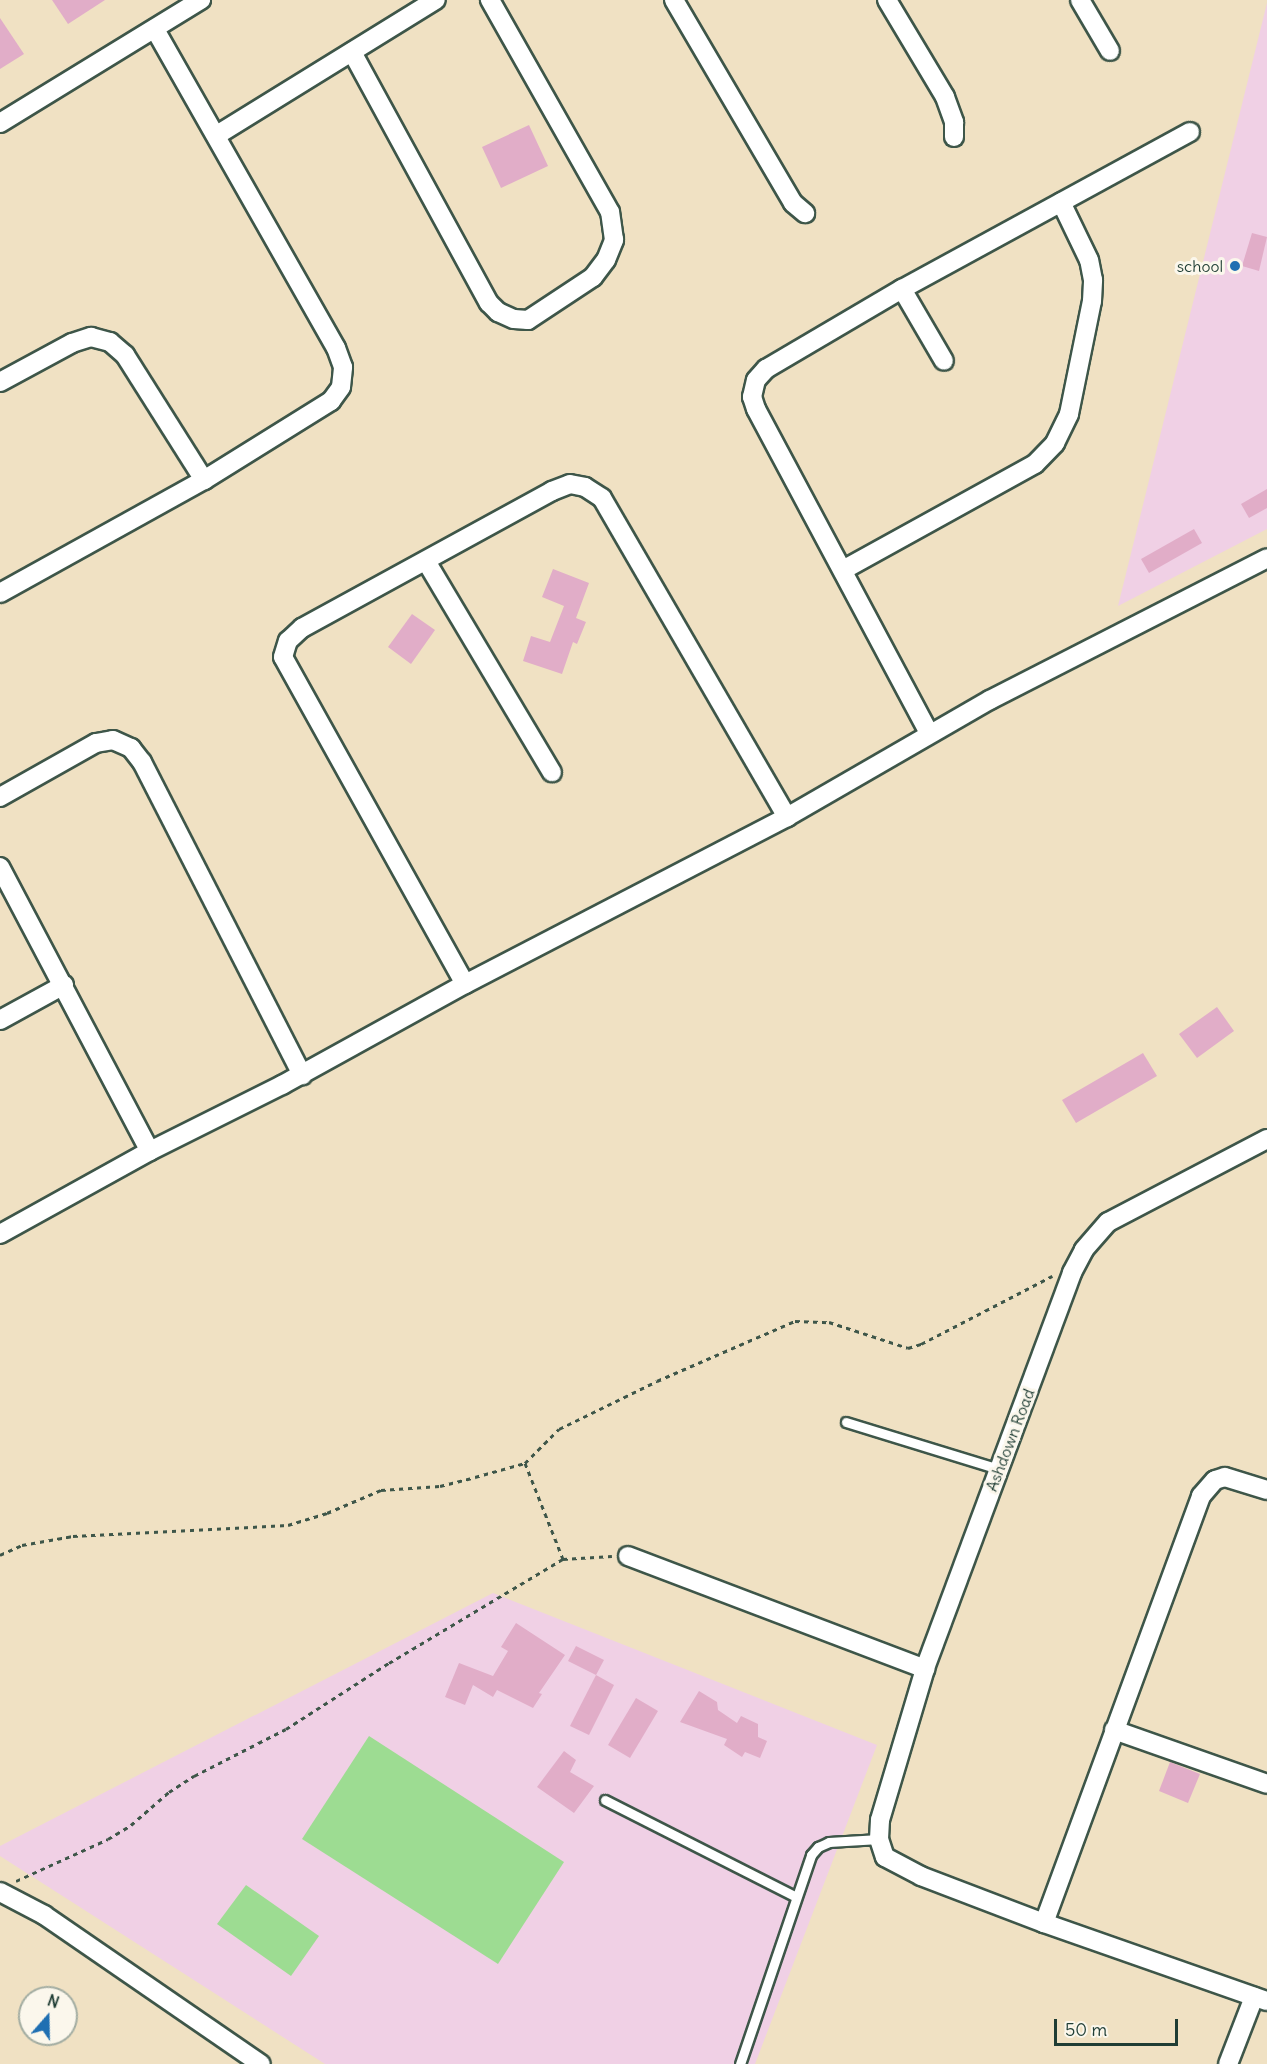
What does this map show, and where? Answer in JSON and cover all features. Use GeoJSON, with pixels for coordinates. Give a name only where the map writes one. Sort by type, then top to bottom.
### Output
{"type":"FeatureCollection","features":[{"type":"Feature","properties":{"kind":"street"},"geometry":{"type":"LineString","coordinates":[[0,123],[201,0]]}},
{"type":"Feature","properties":{"kind":"street"},"geometry":{"type":"LineString","coordinates":[[217,135],[436,0]]}},
{"type":"Feature","properties":{"kind":"street"},"geometry":{"type":"LineString","coordinates":[[352,52],[489,303],[498,312],[514,319],[528,320],[593,277],[606,261],[614,240],[610,212],[490,0]]}},
{"type":"Feature","properties":{"kind":"street"},"geometry":{"type":"LineString","coordinates":[[674,0],[793,203],[805,213]]}},
{"type":"Feature","properties":{"kind":"street"},"geometry":{"type":"LineString","coordinates":[[887,0],[945,97],[954,122],[954,137]]}},
{"type":"Feature","properties":{"kind":"street"},"geometry":{"type":"LineString","coordinates":[[1080,0],[1110,51]]}},
{"type":"Feature","properties":{"kind":"street"},"geometry":{"type":"LineString","coordinates":[[0,593],[204,480],[331,401],[341,387],[343,367],[336,348],[155,29]]}},
{"type":"Feature","properties":{"kind":"street"},"geometry":{"type":"LineString","coordinates":[[929,733],[756,409],[752,397],[756,380],[766,369],[902,289],[1190,132]]}},
{"type":"Feature","properties":{"kind":"street"},"geometry":{"type":"LineString","coordinates":[[843,570],[1035,464],[1055,443],[1069,414],[1092,301],[1093,280],[1089,260],[1061,202]]}},
{"type":"Feature","properties":{"kind":"street"},"geometry":{"type":"LineString","coordinates":[[902,289],[944,361]]}},
{"type":"Feature","properties":{"kind":"street"},"geometry":{"type":"LineString","coordinates":[[0,382],[72,343],[91,337],[110,342],[125,355],[204,480]]}},
{"type":"Feature","properties":{"kind":"street"},"geometry":{"type":"LineString","coordinates":[[465,984],[283,657],[288,641],[302,628],[570,484],[585,487],[602,498],[787,817]]}},
{"type":"Feature","properties":{"kind":"street"},"geometry":{"type":"LineString","coordinates":[[0,1234],[150,1150],[302,1075],[465,984],[787,817],[929,733],[1267,558]]}},
{"type":"Feature","properties":{"kind":"street"},"geometry":{"type":"LineString","coordinates":[[426,561],[552,772]]}},
{"type":"Feature","properties":{"kind":"street"},"geometry":{"type":"LineString","coordinates":[[0,797],[96,743],[113,740],[131,748],[147,772],[302,1075]]}},
{"type":"Feature","properties":{"kind":"street"},"geometry":{"type":"LineString","coordinates":[[0,867],[150,1150]]}},
{"type":"Feature","properties":{"kind":"street"},"geometry":{"type":"LineString","coordinates":[[0,1020],[64,985]]}},
{"type":"Feature","properties":{"kind":"street","name":"Ashdown Road"},"geometry":{"type":"LineString","coordinates":[[879,1839],[880,1820],[925,1669],[1072,1273],[1084,1250],[1108,1222],[1267,1139]]}},
{"type":"Feature","properties":{"kind":"street"},"geometry":{"type":"LineString","coordinates":[[1044,1923],[1201,1496],[1215,1480],[1225,1477],[1267,1490]]}},
{"type":"Feature","properties":{"kind":"street"},"geometry":{"type":"LineString","coordinates":[[628,1556],[925,1669]]}},
{"type":"Feature","properties":{"kind":"street"},"geometry":{"type":"LineString","coordinates":[[1114,1730],[1267,1784]]}},
{"type":"Feature","properties":{"kind":"street"},"geometry":{"type":"LineString","coordinates":[[879,1839],[885,1857],[912,1872],[1044,1923],[1260,1999],[1228,2064]]}},
{"type":"Feature","properties":{"kind":"street"},"geometry":{"type":"LineString","coordinates":[[5,1888],[261,2064]]}},
{"type":"Feature","properties":{"kind":"lane"},"geometry":{"type":"LineString","coordinates":[[846,1422],[999,1469]]}},
{"type":"Feature","properties":{"kind":"lane"},"geometry":{"type":"LineString","coordinates":[[605,1800],[796,1897]]}},
{"type":"Feature","properties":{"kind":"lane"},"geometry":{"type":"LineString","coordinates":[[740,2064],[811,1855],[818,1847],[829,1842],[879,1839]]}},
{"type":"Feature","properties":{"kind":"path"},"geometry":{"type":"LineString","coordinates":[[0,1555],[22,1545],[73,1536],[288,1525],[327,1513],[381,1490],[441,1486],[525,1463],[559,1429],[657,1381],[795,1321],[829,1322],[908,1348],[964,1322],[1060,1269]]}},
{"type":"Feature","properties":{"kind":"path"},"geometry":{"type":"LineString","coordinates":[[525,1463],[563,1559]]}},
{"type":"Feature","properties":{"kind":"path"},"geometry":{"type":"LineString","coordinates":[[5,1888],[108,1839],[131,1825],[168,1792],[194,1776],[286,1730],[389,1663],[563,1559],[628,1556]]}},
{"type":"Feature","properties":{"kind":"shaded area","name":"school"},"geometry":{"type":"Polygon","coordinates":[[[1267,3],[1267,529],[1118,606],[1267,3]]]}},
{"type":"Feature","properties":{"kind":"shaded area"},"geometry":{"type":"Polygon","coordinates":[[[493,1593],[877,1745],[755,2064],[325,2064],[0,1856],[0,1846],[493,1593]]]}},
{"type":"Feature","properties":{"kind":"green space"},"geometry":{"type":"Polygon","coordinates":[[[369,1736],[564,1862],[498,1964],[302,1839],[369,1736]]]}},
{"type":"Feature","properties":{"kind":"green space"},"geometry":{"type":"Polygon","coordinates":[[[246,1885],[319,1936],[291,1976],[217,1924],[246,1885]]]}},
{"type":"Feature","properties":{"kind":"building"},"geometry":{"type":"Polygon","coordinates":[[[52,0],[105,0],[68,24],[52,0]]]}},
{"type":"Feature","properties":{"kind":"building"},"geometry":{"type":"Polygon","coordinates":[[[0,18],[24,54],[0,69],[0,18]]]}},
{"type":"Feature","properties":{"kind":"building"},"geometry":{"type":"Polygon","coordinates":[[[529,125],[548,166],[501,188],[482,147],[529,125]]]}},
{"type":"Feature","properties":{"kind":"building"},"geometry":{"type":"Polygon","coordinates":[[[1252,233],[1267,237],[1259,271],[1242,266],[1252,233]]]}},
{"type":"Feature","properties":{"kind":"building"},"geometry":{"type":"Polygon","coordinates":[[[1267,489],[1267,508],[1249,518],[1241,504],[1267,489]]]}},
{"type":"Feature","properties":{"kind":"building"},"geometry":{"type":"Polygon","coordinates":[[[1194,529],[1202,543],[1149,573],[1141,559],[1194,529]]]}},
{"type":"Feature","properties":{"kind":"building"},"geometry":{"type":"Polygon","coordinates":[[[553,569],[589,583],[576,618],[586,622],[577,644],[573,642],[562,674],[523,661],[531,636],[550,642],[564,606],[542,597],[553,569]]]}},
{"type":"Feature","properties":{"kind":"building"},"geometry":{"type":"Polygon","coordinates":[[[412,614],[435,630],[411,664],[388,647],[412,614]]]}},
{"type":"Feature","properties":{"kind":"building"},"geometry":{"type":"Polygon","coordinates":[[[1217,1007],[1234,1031],[1197,1058],[1179,1034],[1217,1007]]]}},
{"type":"Feature","properties":{"kind":"building"},"geometry":{"type":"Polygon","coordinates":[[[1143,1053],[1157,1076],[1076,1123],[1062,1100],[1143,1053]]]}},
{"type":"Feature","properties":{"kind":"building"},"geometry":{"type":"Polygon","coordinates":[[[516,1623],[565,1655],[539,1693],[542,1694],[533,1708],[497,1690],[493,1697],[473,1685],[465,1705],[445,1697],[459,1663],[493,1676],[508,1651],[501,1647],[516,1623]]]}},
{"type":"Feature","properties":{"kind":"building"},"geometry":{"type":"Polygon","coordinates":[[[576,1646],[604,1660],[596,1675],[568,1661],[576,1646]]]}},
{"type":"Feature","properties":{"kind":"building"},"geometry":{"type":"Polygon","coordinates":[[[596,1675],[614,1685],[589,1735],[570,1726],[596,1675]]]}},
{"type":"Feature","properties":{"kind":"building"},"geometry":{"type":"Polygon","coordinates":[[[699,1691],[717,1702],[718,1710],[737,1723],[741,1716],[758,1724],[758,1737],[767,1741],[760,1758],[745,1752],[742,1757],[724,1745],[727,1739],[680,1722],[699,1691]]]}},
{"type":"Feature","properties":{"kind":"building"},"geometry":{"type":"Polygon","coordinates":[[[636,1698],[658,1711],[630,1758],[608,1745],[636,1698]]]}},
{"type":"Feature","properties":{"kind":"building"},"geometry":{"type":"Polygon","coordinates":[[[564,1751],[576,1760],[570,1772],[594,1786],[574,1813],[537,1787],[564,1751]]]}},
{"type":"Feature","properties":{"kind":"building"},"geometry":{"type":"Polygon","coordinates":[[[1170,1762],[1200,1774],[1188,1803],[1159,1791],[1170,1762]]]}},
{"type":"Feature","properties":{"kind":"place","name":"school"},"geometry":{"type":"Point","coordinates":[1235,266]}}]}
